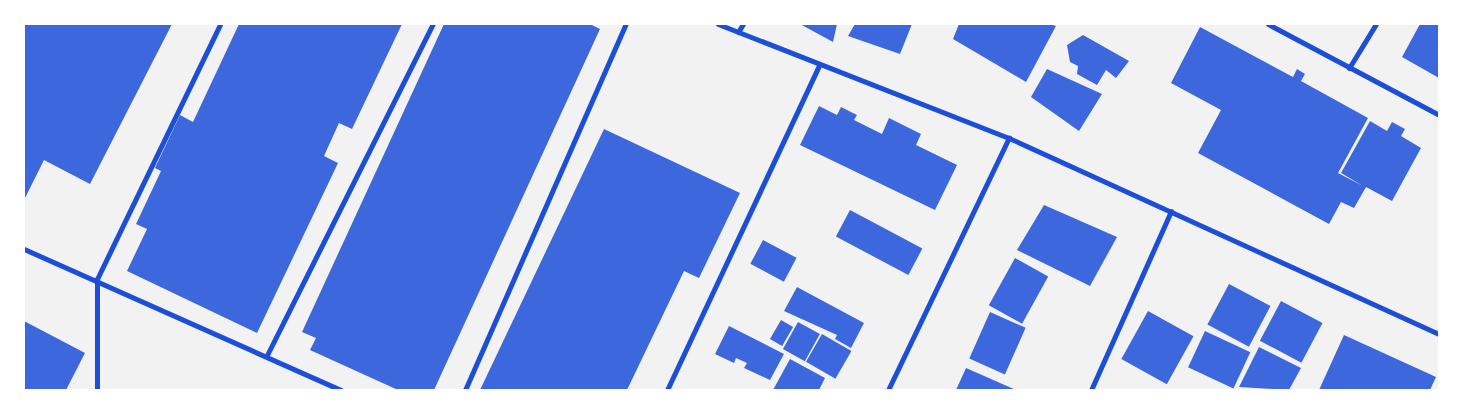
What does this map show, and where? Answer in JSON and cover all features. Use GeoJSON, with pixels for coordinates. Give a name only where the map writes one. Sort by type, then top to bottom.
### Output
{"type":"FeatureCollection","features":[{"type":"Feature","properties":{"kind":"street"},"geometry":{"type":"LineString","coordinates":[[97,390],[97,279],[220,24]]}},
{"type":"Feature","properties":{"kind":"street"},"geometry":{"type":"LineString","coordinates":[[267,355],[433,24]]}},
{"type":"Feature","properties":{"kind":"street"},"geometry":{"type":"LineString","coordinates":[[465,390],[626,24]]}},
{"type":"Feature","properties":{"kind":"street"},"geometry":{"type":"LineString","coordinates":[[718,24],[1009,138],[1439,334]]}},
{"type":"Feature","properties":{"kind":"street"},"geometry":{"type":"LineString","coordinates":[[738,32],[742,24]]}},
{"type":"Feature","properties":{"kind":"street"},"geometry":{"type":"LineString","coordinates":[[1268,24],[1439,115]]}},
{"type":"Feature","properties":{"kind":"street"},"geometry":{"type":"LineString","coordinates":[[1349,68],[1376,24]]}},
{"type":"Feature","properties":{"kind":"street"},"geometry":{"type":"LineString","coordinates":[[667,390],[819,65]]}},
{"type":"Feature","properties":{"kind":"street"},"geometry":{"type":"LineString","coordinates":[[888,390],[1009,138]]}},
{"type":"Feature","properties":{"kind":"street"},"geometry":{"type":"LineString","coordinates":[[1091,390],[1171,211]]}},
{"type":"Feature","properties":{"kind":"street"},"geometry":{"type":"LineString","coordinates":[[24,249],[97,279],[341,390]]}},
{"type":"Feature","properties":{"kind":"building"},"geometry":{"type":"Polygon","coordinates":[[[24,24],[172,24],[90,184],[44,160],[24,200],[24,24]]]}},
{"type":"Feature","properties":{"kind":"building"},"geometry":{"type":"Polygon","coordinates":[[[239,24],[402,24],[352,129],[339,123],[324,156],[338,163],[257,333],[127,271],[147,229],[136,224],[161,171],[155,168],[180,115],[193,122],[239,24]]]}},
{"type":"Feature","properties":{"kind":"building"},"geometry":{"type":"Polygon","coordinates":[[[444,24],[590,24],[600,29],[434,390],[398,390],[310,350],[316,338],[302,332],[444,24]]]}},
{"type":"Feature","properties":{"kind":"building"},"geometry":{"type":"Polygon","coordinates":[[[800,24],[837,24],[833,42],[800,24]]]}},
{"type":"Feature","properties":{"kind":"building"},"geometry":{"type":"Polygon","coordinates":[[[855,24],[912,24],[900,54],[848,36],[855,24]]]}},
{"type":"Feature","properties":{"kind":"building"},"geometry":{"type":"Polygon","coordinates":[[[959,24],[1050,24],[1056,26],[1026,82],[953,39],[959,24]]]}},
{"type":"Feature","properties":{"kind":"building"},"geometry":{"type":"Polygon","coordinates":[[[1420,24],[1439,24],[1439,78],[1402,57],[1420,24]]]}},
{"type":"Feature","properties":{"kind":"building"},"geometry":{"type":"Polygon","coordinates":[[[1200,27],[1293,77],[1297,69],[1305,74],[1301,81],[1368,118],[1338,173],[1363,186],[1341,173],[1370,121],[1387,131],[1392,122],[1405,129],[1401,136],[1421,148],[1392,201],[1366,187],[1354,208],[1341,202],[1329,224],[1198,153],[1221,110],[1171,83],[1200,27]]]}},
{"type":"Feature","properties":{"kind":"building"},"geometry":{"type":"Polygon","coordinates":[[[1083,35],[1129,61],[1116,78],[1106,70],[1097,85],[1077,74],[1078,66],[1070,62],[1067,45],[1083,35]]]}},
{"type":"Feature","properties":{"kind":"building"},"geometry":{"type":"Polygon","coordinates":[[[1047,69],[1102,94],[1079,131],[1031,97],[1047,69]]]}},
{"type":"Feature","properties":{"kind":"building"},"geometry":{"type":"Polygon","coordinates":[[[819,106],[837,115],[841,107],[857,115],[854,120],[882,134],[889,118],[921,134],[916,145],[957,165],[935,210],[800,145],[819,106]]]}},
{"type":"Feature","properties":{"kind":"building"},"geometry":{"type":"Polygon","coordinates":[[[604,129],[740,193],[699,278],[684,271],[627,390],[480,390],[604,129]]]}},
{"type":"Feature","properties":{"kind":"building"},"geometry":{"type":"Polygon","coordinates":[[[1044,205],[1117,237],[1090,286],[1017,250],[1044,205]]]}},
{"type":"Feature","properties":{"kind":"building"},"geometry":{"type":"Polygon","coordinates":[[[850,210],[922,248],[908,275],[836,236],[850,210]]]}},
{"type":"Feature","properties":{"kind":"building"},"geometry":{"type":"Polygon","coordinates":[[[763,240],[797,258],[784,282],[750,264],[763,240]]]}},
{"type":"Feature","properties":{"kind":"building"},"geometry":{"type":"Polygon","coordinates":[[[1015,258],[1048,276],[1022,324],[989,305],[1015,258]]]}},
{"type":"Feature","properties":{"kind":"building"},"geometry":{"type":"Polygon","coordinates":[[[1229,284],[1270,306],[1249,347],[1207,325],[1229,284]]]}},
{"type":"Feature","properties":{"kind":"building"},"geometry":{"type":"Polygon","coordinates":[[[797,287],[864,323],[851,348],[835,339],[837,335],[784,311],[797,287]]]}},
{"type":"Feature","properties":{"kind":"building"},"geometry":{"type":"Polygon","coordinates":[[[1281,301],[1322,323],[1301,363],[1260,341],[1281,301]]]}},
{"type":"Feature","properties":{"kind":"building"},"geometry":{"type":"Polygon","coordinates":[[[1148,311],[1193,336],[1167,384],[1121,359],[1148,311]]]}},
{"type":"Feature","properties":{"kind":"building"},"geometry":{"type":"Polygon","coordinates":[[[990,312],[1026,328],[1005,374],[969,359],[990,312]]]}},
{"type":"Feature","properties":{"kind":"building"},"geometry":{"type":"Polygon","coordinates":[[[781,320],[793,327],[782,346],[770,339],[781,320]]]}},
{"type":"Feature","properties":{"kind":"building"},"geometry":{"type":"Polygon","coordinates":[[[24,321],[85,353],[66,390],[24,390],[24,321]]]}},
{"type":"Feature","properties":{"kind":"building"},"geometry":{"type":"Polygon","coordinates":[[[798,322],[820,334],[805,361],[783,349],[798,322]]]}},
{"type":"Feature","properties":{"kind":"building"},"geometry":{"type":"Polygon","coordinates":[[[729,326],[784,354],[770,380],[744,368],[747,363],[736,358],[734,363],[715,354],[729,326]]]}},
{"type":"Feature","properties":{"kind":"building"},"geometry":{"type":"Polygon","coordinates":[[[1205,331],[1250,352],[1233,388],[1188,367],[1205,331]]]}},
{"type":"Feature","properties":{"kind":"building"},"geometry":{"type":"Polygon","coordinates":[[[822,334],[851,351],[835,379],[806,362],[822,334]]]}},
{"type":"Feature","properties":{"kind":"building"},"geometry":{"type":"Polygon","coordinates":[[[1344,335],[1436,377],[1430,390],[1319,390],[1344,335]]]}},
{"type":"Feature","properties":{"kind":"building"},"geometry":{"type":"Polygon","coordinates":[[[1259,347],[1301,368],[1289,390],[1239,387],[1259,347]]]}},
{"type":"Feature","properties":{"kind":"building"},"geometry":{"type":"Polygon","coordinates":[[[790,359],[825,378],[819,390],[773,390],[790,359]]]}},
{"type":"Feature","properties":{"kind":"building"},"geometry":{"type":"Polygon","coordinates":[[[966,368],[1016,390],[956,390],[966,368]]]}}]}
